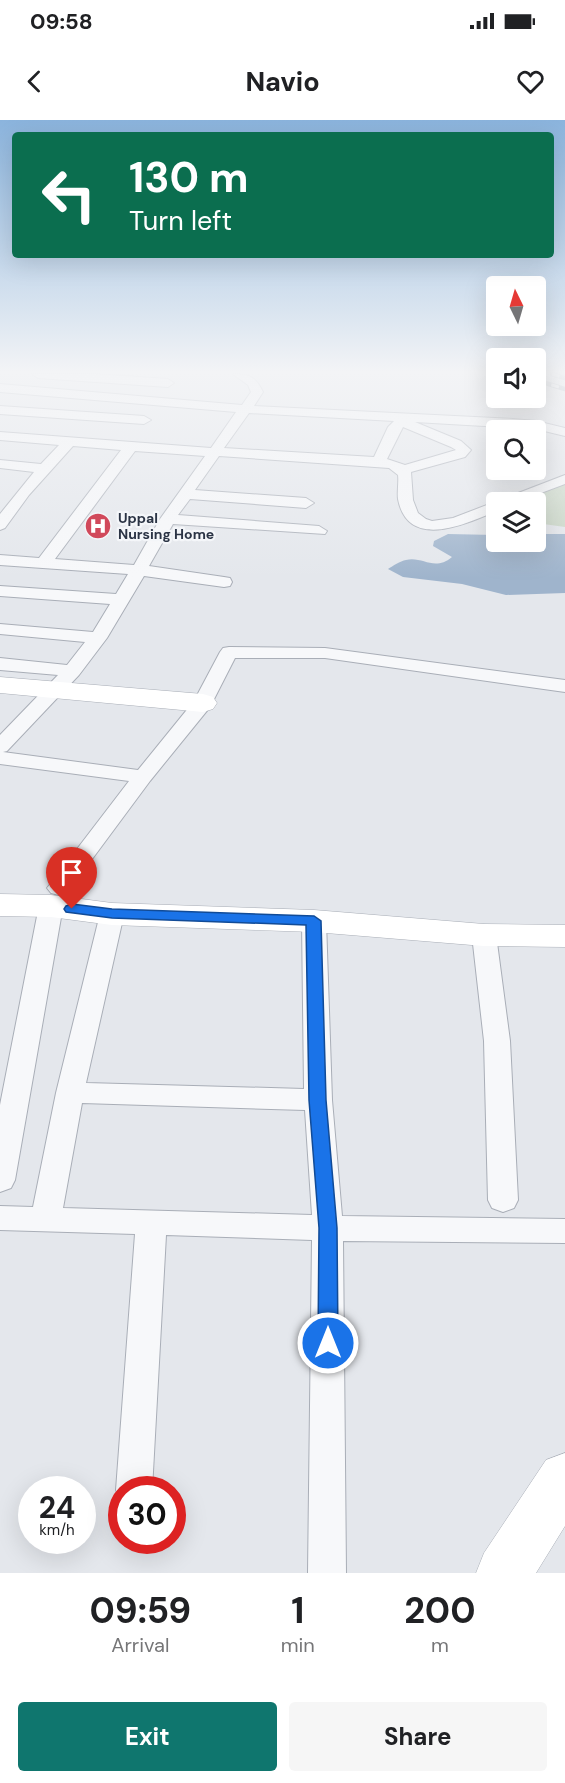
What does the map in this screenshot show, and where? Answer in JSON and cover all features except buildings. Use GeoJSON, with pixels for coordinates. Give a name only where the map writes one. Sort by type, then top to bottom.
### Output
{"type":"FeatureCollection","features":[{"type":"Feature","properties":{"kind":"main road"},"geometry":{"type":"LineString","coordinates":[[0,685],[64,681],[203,704]]}},
{"type":"Feature","properties":{"kind":"main road"},"geometry":{"type":"LineString","coordinates":[[0,883],[112,914],[314,921],[484,934],[565,936]]}},
{"type":"Feature","properties":{"kind":"main road"},"geometry":{"type":"LineString","coordinates":[[0,905],[55,897],[124,893],[318,898],[483,912],[565,914]]}},
{"type":"Feature","properties":{"kind":"main road"},"geometry":{"type":"LineString","coordinates":[[504,1573],[562,1486]]}},
{"type":"Feature","properties":{"kind":"street"},"geometry":{"type":"LineString","coordinates":[[0,525],[24,492],[69,442]]}},
{"type":"Feature","properties":{"kind":"street"},"geometry":{"type":"LineString","coordinates":[[78,442],[379,462],[394,465],[403,470],[464,450],[451,442]]}},
{"type":"Feature","properties":{"kind":"street"},"geometry":{"type":"LineString","coordinates":[[0,747],[64,681],[98,638],[168,519],[222,442]]}},
{"type":"Feature","properties":{"kind":"street"},"geometry":{"type":"LineString","coordinates":[[379,462],[388,442]]}},
{"type":"Feature","properties":{"kind":"street"},"geometry":{"type":"LineString","coordinates":[[43,564],[131,447]]}},
{"type":"Feature","properties":{"kind":"street"},"geometry":{"type":"LineString","coordinates":[[0,465],[45,469]]}},
{"type":"Feature","properties":{"kind":"street"},"geometry":{"type":"LineString","coordinates":[[403,470],[405,500],[415,520],[422,525],[434,527],[449,524],[486,510]]}},
{"type":"Feature","properties":{"kind":"street"},"geometry":{"type":"LineString","coordinates":[[531,492],[565,479]]}},
{"type":"Feature","properties":{"kind":"street"},"geometry":{"type":"LineString","coordinates":[[8,490],[24,492]]}},
{"type":"Feature","properties":{"kind":"street"},"geometry":{"type":"LineString","coordinates":[[185,494],[306,502]]}},
{"type":"Feature","properties":{"kind":"street"},"geometry":{"type":"LineString","coordinates":[[168,519],[319,531]]}},
{"type":"Feature","properties":{"kind":"street"},"geometry":{"type":"LineString","coordinates":[[0,560],[139,570],[224,582]]}},
{"type":"Feature","properties":{"kind":"street"},"geometry":{"type":"LineString","coordinates":[[0,591],[121,600]]}},
{"type":"Feature","properties":{"kind":"street"},"geometry":{"type":"LineString","coordinates":[[0,629],[98,638]]}},
{"type":"Feature","properties":{"kind":"street"},"geometry":{"type":"LineString","coordinates":[[0,1180],[55,897],[143,777],[203,704],[229,652],[325,653],[565,686]]}},
{"type":"Feature","properties":{"kind":"street"},"geometry":{"type":"LineString","coordinates":[[0,664],[64,681]]}},
{"type":"Feature","properties":{"kind":"street"},"geometry":{"type":"LineString","coordinates":[[0,758],[143,777]]}},
{"type":"Feature","properties":{"kind":"street"},"geometry":{"type":"LineString","coordinates":[[46,1220],[70,1094],[112,914]]}},
{"type":"Feature","properties":{"kind":"street"},"geometry":{"type":"LineString","coordinates":[[314,921],[318,1100],[328,1228],[327,1573]]}},
{"type":"Feature","properties":{"kind":"street"},"geometry":{"type":"LineString","coordinates":[[484,934],[496,1041],[503,1200]]}},
{"type":"Feature","properties":{"kind":"street"},"geometry":{"type":"LineString","coordinates":[[70,1094],[318,1100]]}},
{"type":"Feature","properties":{"kind":"street"},"geometry":{"type":"LineString","coordinates":[[0,1218],[328,1228],[565,1231]]}},
{"type":"Feature","properties":{"kind":"street"},"geometry":{"type":"LineString","coordinates":[[135,1476],[151,1223]]}},
{"type":"Feature","properties":{"kind":"green space"},"geometry":{"type":"Polygon","coordinates":[[[565,484],[565,527],[546,524],[546,492],[542,492],[565,484]]]}},
{"type":"Feature","properties":{"kind":"water"},"geometry":{"type":"Polygon","coordinates":[[[448,534],[486,535],[486,552],[546,552],[546,534],[565,534],[565,593],[506,595],[462,584],[403,577],[388,569],[406,560],[440,563],[452,557],[433,546],[434,541],[448,534]]]}},
{"type":"Feature","properties":{"kind":"place","name":"Uppal Nursing Home"},"geometry":{"type":"Point","coordinates":[98,526]}},
{"type":"Feature","properties":{"kind":"route"},"geometry":{"type":"LineString","coordinates":[[72,909],[112,914],[314,921],[318,1100],[328,1228],[328,1343]]}}]}
